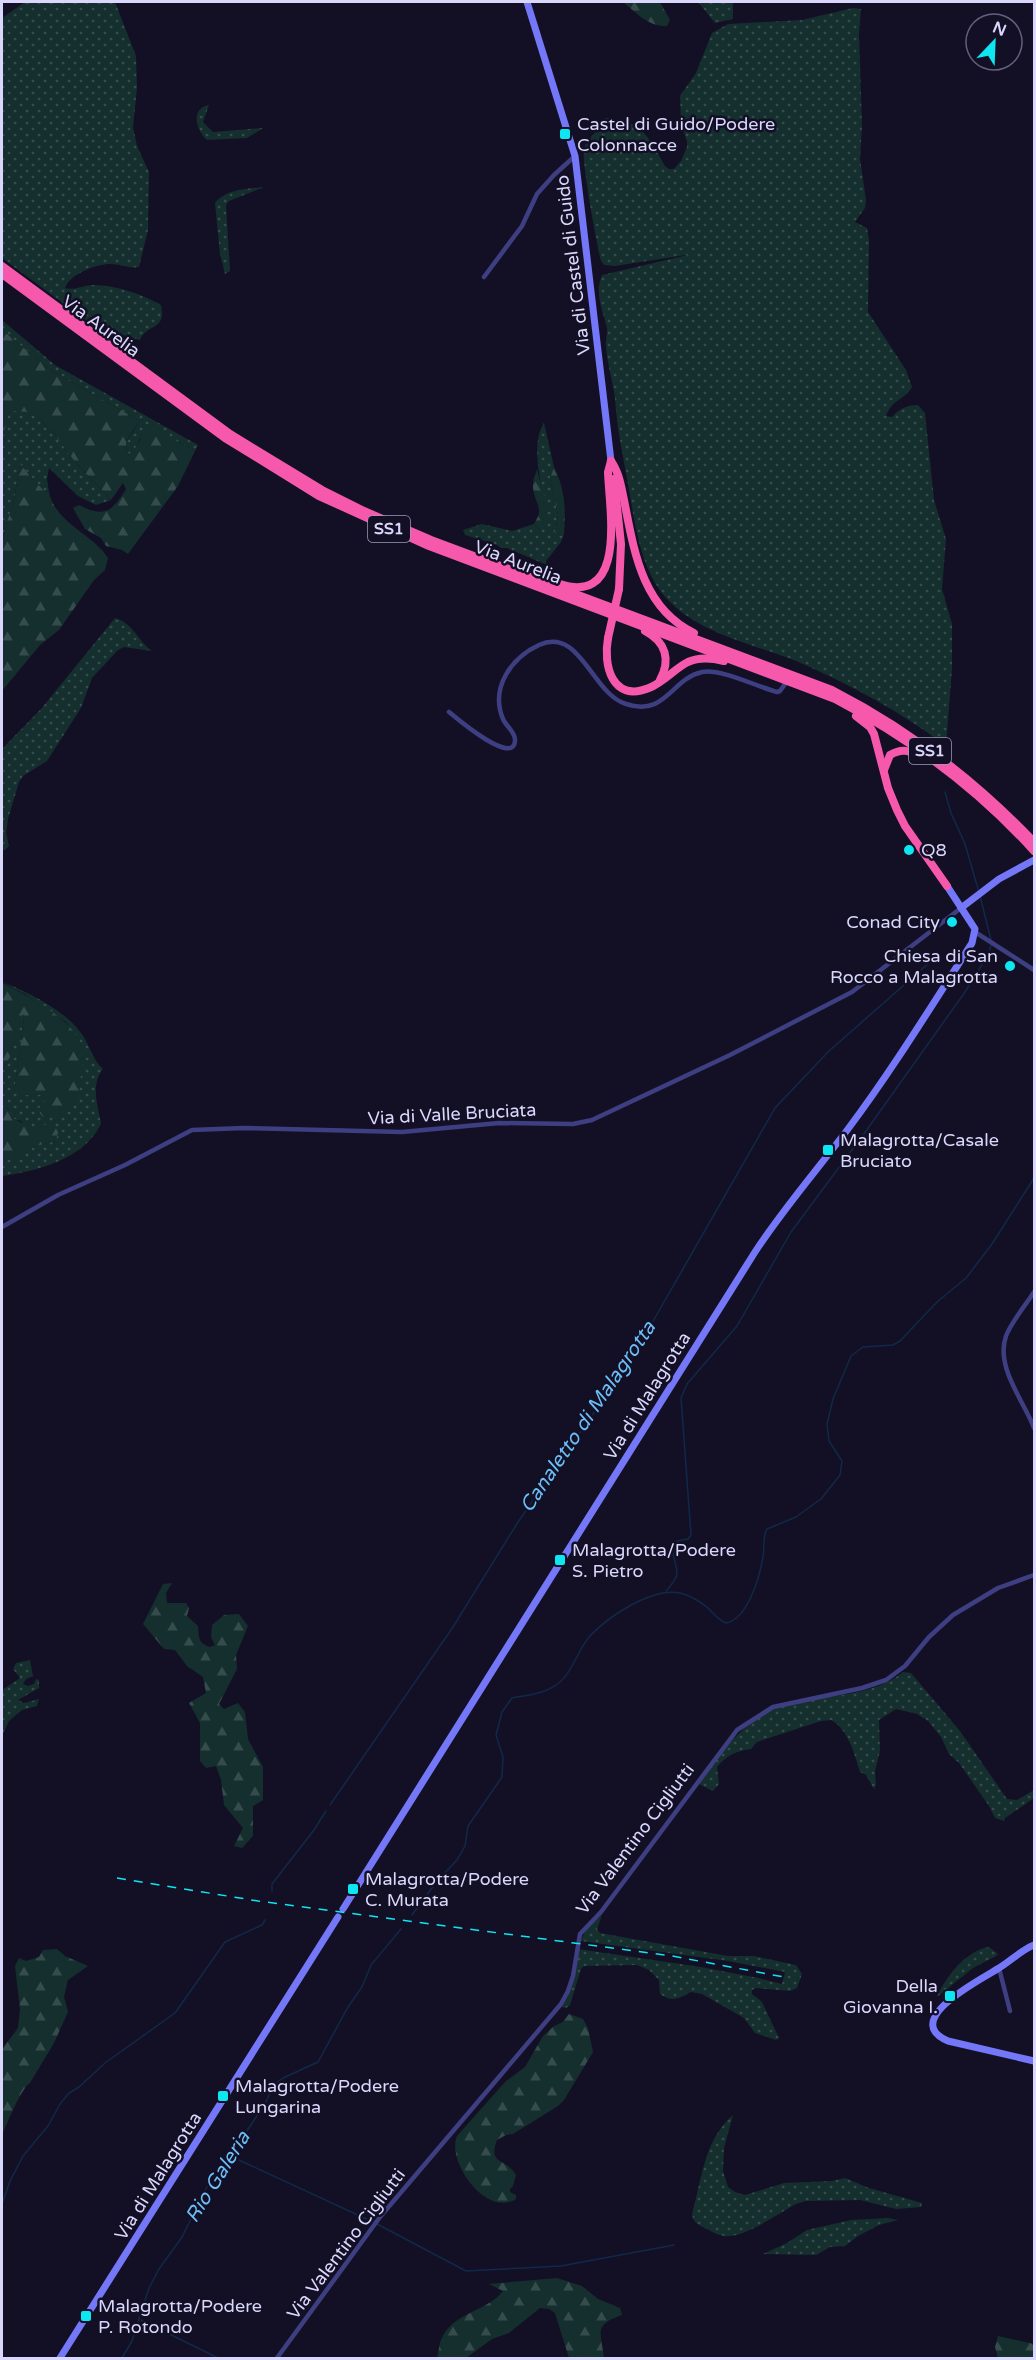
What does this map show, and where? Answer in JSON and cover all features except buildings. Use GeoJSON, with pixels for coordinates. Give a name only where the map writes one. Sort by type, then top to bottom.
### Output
{"type":"FeatureCollection","features":[{"type":"Feature","properties":{"kind":"highway","name":"Via Aurelia"},"geometry":{"type":"LineString","coordinates":[[2,266],[255,450],[322,490],[364,511],[470,555],[811,681],[867,709],[928,748],[971,782],[1033,846]]}},
{"type":"Feature","properties":{"kind":"highway","name":"Via Aurelia"},"geometry":{"type":"LineString","coordinates":[[2,274],[252,456],[319,496],[362,518],[487,568],[823,693],[898,735],[966,785],[1033,846]]}},
{"type":"Feature","properties":{"kind":"highway"},"geometry":{"type":"LineString","coordinates":[[470,555],[486,556],[566,585],[579,586],[594,581],[605,569],[611,554],[608,472],[611,460]]}},
{"type":"Feature","properties":{"kind":"highway"},"geometry":{"type":"LineString","coordinates":[[611,460],[621,544],[619,589],[608,638],[606,660],[609,673],[614,681],[632,690],[642,690],[653,686],[685,664],[705,658],[729,662],[814,695],[823,693]]}},
{"type":"Feature","properties":{"kind":"highway"},"geometry":{"type":"LineString","coordinates":[[611,460],[618,472],[641,572],[651,595],[664,612],[679,625],[698,635],[811,681]]}},
{"type":"Feature","properties":{"kind":"highway"},"geometry":{"type":"LineString","coordinates":[[487,568],[498,577],[653,636],[663,647],[667,660],[662,675],[653,686]]}},
{"type":"Feature","properties":{"kind":"highway"},"geometry":{"type":"LineString","coordinates":[[835,699],[842,708],[870,727],[877,742],[884,774],[905,826],[947,886]]}},
{"type":"Feature","properties":{"kind":"highway"},"geometry":{"type":"LineString","coordinates":[[884,774],[890,755],[906,750],[966,785]]}},
{"type":"Feature","properties":{"kind":"main road","name":"Via di Castel di Guido"},"geometry":{"type":"LineString","coordinates":[[527,2],[574,156],[611,460]]}},
{"type":"Feature","properties":{"kind":"main road"},"geometry":{"type":"LineString","coordinates":[[962,908],[999,879],[1035,860]]}},
{"type":"Feature","properties":{"kind":"main road"},"geometry":{"type":"LineString","coordinates":[[947,886],[975,932]]}},
{"type":"Feature","properties":{"kind":"main road","name":"Via di Malagrotta"},"geometry":{"type":"LineString","coordinates":[[343,1909],[749,1261],[781,1214],[848,1129],[880,1084],[972,943],[975,932]]}},
{"type":"Feature","properties":{"kind":"main road","name":"Via di Malagrotta"},"geometry":{"type":"LineString","coordinates":[[60,2358],[338,1917]]}},
{"type":"Feature","properties":{"kind":"main road"},"geometry":{"type":"LineString","coordinates":[[1035,1945],[978,1980],[939,2010],[933,2019],[933,2029],[939,2037],[950,2042],[1035,2061]]}},
{"type":"Feature","properties":{"kind":"street"},"geometry":{"type":"LineString","coordinates":[[484,278],[522,226],[537,194],[574,156]]}},
{"type":"Feature","properties":{"kind":"street"},"geometry":{"type":"LineString","coordinates":[[449,712],[493,744],[504,748],[512,746],[514,737],[502,714],[500,699],[502,682],[506,672],[521,657],[537,646],[551,641],[563,643],[572,649],[612,697],[637,707],[655,705],[693,676],[704,672],[738,678],[777,692],[785,684]]}},
{"type":"Feature","properties":{"kind":"street","name":"Via di Valle Bruciata"},"geometry":{"type":"LineString","coordinates":[[2,1227],[58,1195],[125,1165],[192,1130],[244,1128],[402,1131],[499,1122],[573,1124],[592,1120],[727,1056],[852,992],[943,920],[962,908]]}},
{"type":"Feature","properties":{"kind":"street"},"geometry":{"type":"LineString","coordinates":[[975,932],[1035,970]]}},
{"type":"Feature","properties":{"kind":"street"},"geometry":{"type":"LineString","coordinates":[[1035,1292],[1009,1331],[1003,1352],[1006,1368],[1035,1428]]}},
{"type":"Feature","properties":{"kind":"street","name":"Via Valentino Cigliutti"},"geometry":{"type":"LineString","coordinates":[[277,2358],[378,2220],[561,2004],[573,1976],[578,1940],[583,1929],[601,1912],[737,1730],[773,1707],[862,1688],[886,1680],[905,1666],[933,1632],[960,1610],[998,1588],[1035,1575]]}},
{"type":"Feature","properties":{"kind":"street"},"geometry":{"type":"LineString","coordinates":[[999,1968],[1010,2011]]}},
{"type":"Feature","properties":{"kind":"green space"},"geometry":{"type":"Polygon","coordinates":[[[25,2],[115,2],[136,56],[137,88],[133,127],[137,146],[149,172],[148,230],[139,267],[110,264],[98,266],[72,278],[65,288],[93,285],[119,288],[161,305],[162,313],[159,323],[147,331],[140,340],[119,334],[110,338],[2,258],[2,18],[25,2]]]}},
{"type":"Feature","properties":{"kind":"green space"},"geometry":{"type":"Polygon","coordinates":[[[623,2],[660,2],[670,20],[667,26],[654,24],[623,2]]]}},
{"type":"Feature","properties":{"kind":"green space"},"geometry":{"type":"Polygon","coordinates":[[[698,2],[733,2],[733,19],[715,23],[698,2]]]}},
{"type":"Feature","properties":{"kind":"green space"},"geometry":{"type":"Polygon","coordinates":[[[853,8],[861,9],[859,34],[862,126],[860,159],[866,200],[865,208],[855,222],[867,228],[869,240],[868,312],[906,370],[912,387],[892,406],[886,416],[892,417],[903,408],[914,405],[918,405],[925,413],[934,500],[946,539],[942,589],[952,624],[952,669],[946,746],[874,699],[835,679],[796,661],[730,638],[698,623],[670,602],[660,590],[645,562],[636,531],[608,359],[607,328],[599,295],[602,275],[692,254],[615,266],[604,265],[601,261],[590,203],[584,149],[605,118],[618,119],[636,126],[654,146],[665,166],[674,169],[681,161],[687,147],[681,122],[680,96],[696,73],[712,33],[728,24],[802,20],[853,8]]]}},
{"type":"Feature","properties":{"kind":"green space"},"geometry":{"type":"Polygon","coordinates":[[[209,105],[203,122],[213,132],[263,128],[247,138],[207,140],[198,126],[197,115],[199,110],[209,105]]]}},
{"type":"Feature","properties":{"kind":"green space"},"geometry":{"type":"Polygon","coordinates":[[[264,187],[229,201],[226,205],[230,271],[225,274],[220,254],[215,203],[231,192],[264,187]]]}},
{"type":"Feature","properties":{"kind":"green space"},"geometry":{"type":"Polygon","coordinates":[[[2,320],[55,365],[198,445],[195,451],[179,442],[140,439],[130,455],[127,451],[127,442],[140,421],[52,371],[2,330],[2,320]]]}},
{"type":"Feature","properties":{"kind":"green space"},"geometry":{"type":"Polygon","coordinates":[[[2,330],[52,371],[140,421],[126,442],[130,455],[150,426],[195,451],[178,486],[128,554],[106,546],[101,538],[85,529],[73,508],[79,505],[95,511],[107,511],[112,508],[126,489],[123,483],[111,500],[76,463],[52,431],[30,412],[9,411],[2,440],[2,330]]]}},
{"type":"Feature","properties":{"kind":"green space"},"geometry":{"type":"Polygon","coordinates":[[[9,410],[30,412],[52,431],[76,463],[111,500],[96,505],[78,496],[49,468],[47,479],[49,492],[44,491],[20,464],[13,506],[2,536],[2,440],[9,410]]]}},
{"type":"Feature","properties":{"kind":"green space"},"geometry":{"type":"Polygon","coordinates":[[[544,423],[554,467],[550,478],[558,515],[555,533],[564,534],[561,542],[546,561],[547,565],[507,548],[465,535],[463,530],[482,524],[512,531],[534,524],[540,530],[547,516],[537,456],[540,433],[544,423]]]}},
{"type":"Feature","properties":{"kind":"green space"},"geometry":{"type":"Polygon","coordinates":[[[20,464],[44,491],[49,492],[53,503],[66,520],[93,542],[108,558],[105,570],[94,580],[59,630],[40,645],[2,691],[2,536],[13,506],[20,464]]]}},
{"type":"Feature","properties":{"kind":"green space"},"geometry":{"type":"Polygon","coordinates":[[[554,467],[563,492],[565,508],[564,534],[558,535],[555,533],[558,515],[550,478],[554,467]]]}},
{"type":"Feature","properties":{"kind":"green space"},"geometry":{"type":"Polygon","coordinates":[[[537,469],[547,510],[545,525],[540,530],[534,524],[539,514],[533,486],[537,469]]]}},
{"type":"Feature","properties":{"kind":"green space"},"geometry":{"type":"Polygon","coordinates":[[[115,618],[126,623],[152,651],[124,647],[118,650],[92,678],[81,708],[47,761],[23,776],[19,782],[8,819],[6,833],[9,846],[2,850],[2,749],[41,709],[115,618]]]}},
{"type":"Feature","properties":{"kind":"green space"},"geometry":{"type":"Polygon","coordinates":[[[2,982],[33,996],[66,1017],[81,1033],[96,1061],[103,1069],[96,1088],[101,1124],[93,1136],[72,1155],[59,1161],[30,1171],[2,1176],[2,1153],[6,1159],[36,1146],[56,1141],[26,1128],[21,1121],[11,1118],[5,1106],[2,1108],[2,1071],[10,1057],[22,1013],[24,1018],[15,1085],[23,1094],[42,1095],[45,1102],[43,1117],[82,1048],[66,1022],[25,994],[2,982]]]}},
{"type":"Feature","properties":{"kind":"green space"},"geometry":{"type":"Polygon","coordinates":[[[2,983],[48,1008],[69,1026],[82,1046],[78,1098],[59,1114],[43,1117],[37,1110],[45,1102],[42,1095],[23,1095],[15,1085],[23,1014],[10,1057],[2,1071],[2,983]]]}},
{"type":"Feature","properties":{"kind":"green space"},"geometry":{"type":"Polygon","coordinates":[[[5,1106],[11,1118],[28,1127],[35,1128],[49,1123],[54,1125],[58,1132],[56,1141],[36,1146],[11,1160],[6,1159],[2,1153],[2,1108],[5,1106]]]}},
{"type":"Feature","properties":{"kind":"green space"},"geometry":{"type":"Polygon","coordinates":[[[172,1583],[166,1593],[167,1603],[186,1603],[189,1608],[187,1616],[198,1626],[200,1640],[203,1644],[210,1647],[215,1645],[211,1637],[212,1625],[224,1615],[239,1614],[248,1626],[236,1655],[237,1669],[219,1704],[224,1709],[238,1703],[245,1712],[248,1739],[263,1767],[263,1800],[253,1806],[253,1836],[242,1848],[234,1846],[243,1828],[224,1805],[221,1780],[216,1766],[206,1768],[200,1761],[200,1723],[189,1703],[206,1693],[203,1677],[187,1666],[175,1650],[164,1649],[143,1624],[163,1584],[172,1583]]]}},
{"type":"Feature","properties":{"kind":"green space"},"geometry":{"type":"Polygon","coordinates":[[[30,1660],[33,1676],[26,1679],[23,1684],[28,1686],[34,1684],[36,1679],[39,1680],[39,1688],[18,1700],[24,1703],[39,1699],[37,1706],[22,1710],[9,1721],[2,1736],[2,1690],[20,1678],[13,1669],[16,1663],[30,1660]]]}},
{"type":"Feature","properties":{"kind":"green space"},"geometry":{"type":"Polygon","coordinates":[[[903,1672],[911,1673],[960,1731],[1007,1799],[1017,1800],[1034,1790],[1034,1798],[1004,1821],[995,1818],[989,1806],[959,1763],[949,1754],[941,1737],[928,1721],[917,1714],[896,1709],[879,1720],[880,1751],[875,1771],[874,1789],[866,1775],[860,1772],[846,1736],[831,1720],[821,1721],[757,1742],[751,1749],[736,1752],[724,1759],[717,1767],[719,1784],[713,1791],[697,1783],[732,1740],[752,1722],[776,1708],[868,1689],[881,1685],[903,1672]]]}},
{"type":"Feature","properties":{"kind":"green space"},"geometry":{"type":"Polygon","coordinates":[[[602,1915],[597,1929],[600,1933],[728,1956],[754,1956],[796,1965],[802,1974],[797,1988],[790,1991],[756,1988],[752,1990],[752,1994],[762,2002],[779,2038],[776,2040],[755,2033],[744,2018],[702,1994],[691,1992],[676,1999],[664,1997],[660,1994],[659,1980],[649,1970],[637,1965],[584,1966],[581,1969],[570,2005],[566,2008],[562,2007],[574,1979],[578,1949],[701,1967],[782,1984],[785,1972],[728,1961],[581,1941],[586,1929],[602,1915]]]}},
{"type":"Feature","properties":{"kind":"green space"},"geometry":{"type":"Polygon","coordinates":[[[989,1947],[998,1954],[973,1968],[937,1997],[945,1981],[965,1959],[989,1947]]]}},
{"type":"Feature","properties":{"kind":"green space"},"geometry":{"type":"Polygon","coordinates":[[[57,1949],[65,1956],[88,1966],[68,1980],[64,1997],[68,2012],[54,2043],[26,2086],[2,2135],[2,2049],[18,2028],[20,2009],[15,1966],[19,1958],[26,1961],[39,1957],[43,1950],[57,1949]]]}},
{"type":"Feature","properties":{"kind":"green space"},"geometry":{"type":"Polygon","coordinates":[[[569,2014],[583,2019],[588,2028],[593,2052],[558,2106],[513,2134],[497,2140],[494,2154],[496,2158],[516,2175],[510,2192],[516,2195],[516,2199],[505,2203],[493,2201],[482,2194],[463,2172],[455,2147],[457,2136],[505,2082],[525,2067],[543,2036],[554,2026],[563,2022],[569,2014]]]}},
{"type":"Feature","properties":{"kind":"green space"},"geometry":{"type":"Polygon","coordinates":[[[733,2115],[724,2148],[723,2171],[728,2187],[735,2192],[745,2195],[784,2183],[832,2181],[845,2178],[869,2188],[922,2203],[921,2207],[896,2209],[860,2200],[806,2201],[796,2204],[741,2234],[724,2236],[713,2232],[697,2223],[692,2214],[710,2148],[723,2125],[733,2115]]]}},
{"type":"Feature","properties":{"kind":"green space"},"geometry":{"type":"Polygon","coordinates":[[[888,2218],[898,2220],[879,2225],[845,2246],[830,2247],[816,2255],[763,2254],[787,2243],[807,2230],[851,2220],[888,2218]]]}},
{"type":"Feature","properties":{"kind":"green space"},"geometry":{"type":"Polygon","coordinates":[[[557,2278],[582,2286],[598,2299],[620,2308],[622,2315],[607,2322],[601,2330],[604,2358],[569,2358],[555,2313],[549,2309],[540,2308],[509,2333],[492,2339],[466,2358],[437,2358],[441,2341],[448,2328],[463,2316],[497,2298],[503,2291],[489,2284],[557,2278]]]}},
{"type":"Feature","properties":{"kind":"green space"},"geometry":{"type":"Polygon","coordinates":[[[998,2336],[1034,2344],[1034,2358],[998,2358],[995,2347],[998,2336]]]}},
{"type":"Feature","properties":{"kind":"waterway"},"geometry":{"type":"LineString","coordinates":[[945,792],[951,813],[965,844],[978,889]]}},
{"type":"Feature","properties":{"kind":"waterway"},"geometry":{"type":"LineString","coordinates":[[980,896],[991,940]]}},
{"type":"Feature","properties":{"kind":"waterway"},"geometry":{"type":"LineString","coordinates":[[666,1591],[677,1574],[672,1547],[677,1541],[688,1539],[691,1535],[681,1398],[687,1384],[737,1326],[791,1232],[965,992],[989,953],[991,945]]}},
{"type":"Feature","properties":{"kind":"waterway","name":"Canaletto di Malagrotta"},"geometry":{"type":"LineString","coordinates":[[330,1805],[453,1627],[518,1522],[632,1358],[775,1108],[829,1051],[929,963]]}},
{"type":"Feature","properties":{"kind":"waterway","name":"Rio Galeria"},"geometry":{"type":"LineString","coordinates":[[412,1915],[437,1881],[457,1860],[465,1846],[468,1826],[502,1777],[503,1757],[496,1735],[502,1712],[512,1698],[543,1692],[555,1686],[569,1672],[582,1647],[598,1628],[619,1612],[657,1594],[669,1592],[684,1594],[702,1603],[718,1619],[726,1623],[741,1614],[756,1585],[767,1529],[796,1517],[821,1499],[840,1475],[842,1461],[829,1441],[827,1424],[833,1399],[851,1356],[863,1347],[893,1345],[900,1341],[937,1302],[966,1278],[992,1244],[1034,1178]]}},
{"type":"Feature","properties":{"kind":"waterway","name":"Canaletto di Malagrotta"},"geometry":{"type":"LineString","coordinates":[[272,1891],[272,1884],[326,1811]]}},
{"type":"Feature","properties":{"kind":"waterway","name":"Canaletto di Malagrotta"},"geometry":{"type":"LineString","coordinates":[[2,2204],[10,2181],[23,2156],[48,2126],[69,2093],[105,2063],[175,2013],[225,1942],[262,1925],[265,1920]]}},
{"type":"Feature","properties":{"kind":"waterway","name":"Rio Galeria"},"geometry":{"type":"LineString","coordinates":[[122,2358],[132,2341],[149,2288],[159,2269],[182,2237],[212,2177],[227,2154],[241,2140],[266,2102],[273,2085],[318,2062],[348,2007],[362,1987],[371,1965],[401,1929]]}},
{"type":"Feature","properties":{"kind":"waterway"},"geometry":{"type":"LineString","coordinates":[[228,2155],[373,2222]]}},
{"type":"Feature","properties":{"kind":"waterway"},"geometry":{"type":"LineString","coordinates":[[377,2224],[466,2271],[561,2266],[674,2245]]}},
{"type":"Feature","properties":{"kind":"waterway"},"geometry":{"type":"LineString","coordinates":[[141,2320],[218,2358]]}},
{"type":"Feature","properties":{"kind":"railway"},"geometry":{"type":"LineString","coordinates":[[117,1878],[258,1901],[672,1956],[784,1977]]}},
{"type":"Feature","properties":{"kind":"place","name":"Castel di Guido/Podere Colonnacce"},"geometry":{"type":"Point","coordinates":[565,134]}},
{"type":"Feature","properties":{"kind":"place","name":"Q8"},"geometry":{"type":"Point","coordinates":[909,850]}},
{"type":"Feature","properties":{"kind":"place","name":"Conad City"},"geometry":{"type":"Point","coordinates":[952,922]}},
{"type":"Feature","properties":{"kind":"place","name":"Chiesa di San Rocco a Malagrotta"},"geometry":{"type":"Point","coordinates":[1010,966]}},
{"type":"Feature","properties":{"kind":"place","name":"Malagrotta/Casale Bruciato"},"geometry":{"type":"Point","coordinates":[828,1150]}},
{"type":"Feature","properties":{"kind":"place","name":"Malagrotta/Podere S. Pietro"},"geometry":{"type":"Point","coordinates":[560,1560]}},
{"type":"Feature","properties":{"kind":"place","name":"Malagrotta/Podere C. Murata"},"geometry":{"type":"Point","coordinates":[353,1889]}},
{"type":"Feature","properties":{"kind":"place","name":"Della Giovanna I."},"geometry":{"type":"Point","coordinates":[950,1996]}},
{"type":"Feature","properties":{"kind":"place","name":"Malagrotta/Podere Lungarina"},"geometry":{"type":"Point","coordinates":[223,2096]}},
{"type":"Feature","properties":{"kind":"place","name":"Malagrotta/Podere P. Rotondo"},"geometry":{"type":"Point","coordinates":[86,2316]}}]}
